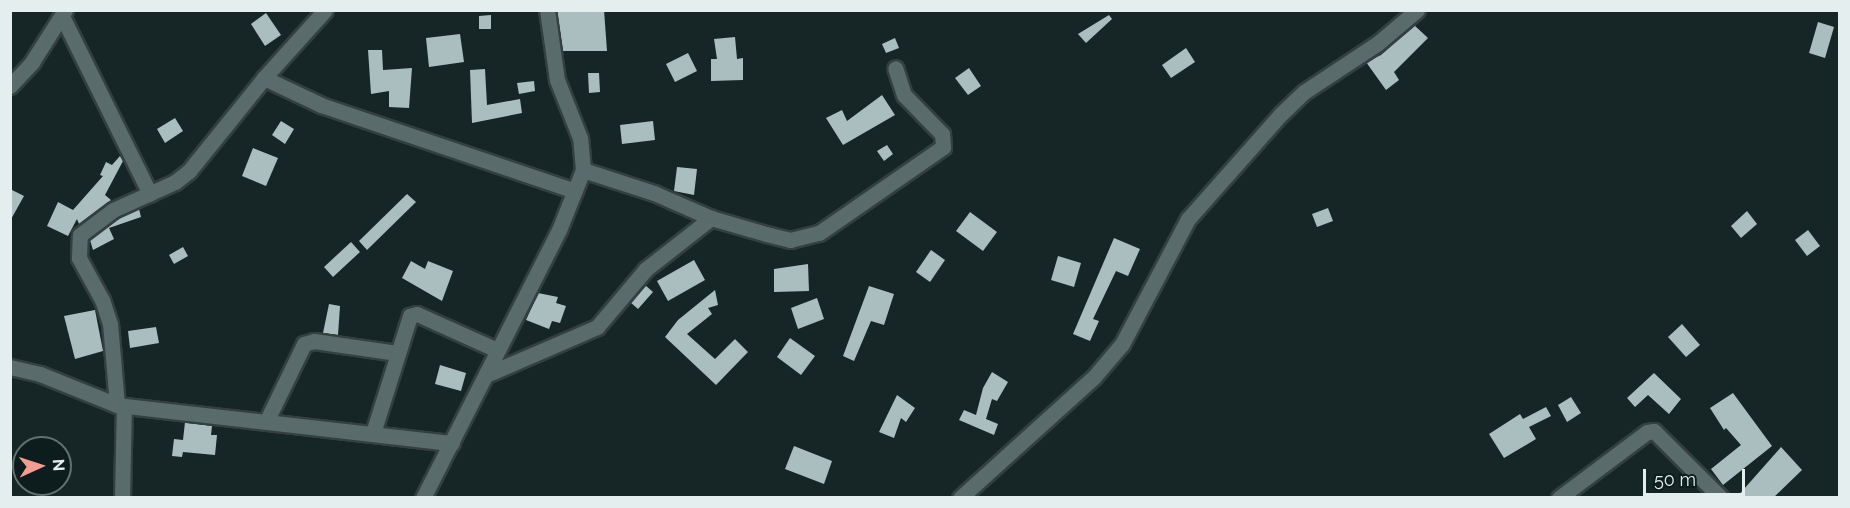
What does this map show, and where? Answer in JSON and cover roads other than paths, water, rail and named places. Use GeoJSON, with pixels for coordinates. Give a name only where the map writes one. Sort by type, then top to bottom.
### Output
{"type":"FeatureCollection","features":[{"type":"Feature","properties":{"kind":"street"},"geometry":{"type":"LineString","coordinates":[[122,498],[121,406],[110,324],[102,300],[84,272],[78,241],[99,219],[150,194],[189,171],[264,78],[325,10]]}},
{"type":"Feature","properties":{"kind":"street"},"geometry":{"type":"LineString","coordinates":[[423,498],[431,476],[452,443],[489,374],[497,350],[575,191],[583,170],[580,138],[557,80],[547,10]]}},
{"type":"Feature","properties":{"kind":"street"},"geometry":{"type":"LineString","coordinates":[[960,498],[1094,377],[1122,344],[1188,219],[1281,114],[1304,92],[1378,43],[1417,10]]}},
{"type":"Feature","properties":{"kind":"street"},"geometry":{"type":"LineString","coordinates":[[10,86],[64,14],[150,194]]}},
{"type":"Feature","properties":{"kind":"street"},"geometry":{"type":"LineString","coordinates":[[583,170],[654,193],[711,218],[790,240],[819,233],[939,151],[945,138],[904,95],[895,68]]}},
{"type":"Feature","properties":{"kind":"street"},"geometry":{"type":"LineString","coordinates":[[264,78],[312,102],[575,191]]}},
{"type":"Feature","properties":{"kind":"street"},"geometry":{"type":"LineString","coordinates":[[489,374],[597,327],[646,269],[711,218]]}},
{"type":"Feature","properties":{"kind":"street"},"geometry":{"type":"LineString","coordinates":[[373,434],[406,321],[417,314],[497,350]]}},
{"type":"Feature","properties":{"kind":"street"},"geometry":{"type":"LineString","coordinates":[[266,422],[304,344],[314,341],[397,353]]}},
{"type":"Feature","properties":{"kind":"street"},"geometry":{"type":"LineString","coordinates":[[10,367],[40,374],[121,406],[452,443]]}},
{"type":"Feature","properties":{"kind":"street"},"geometry":{"type":"LineString","coordinates":[[1558,498],[1647,432],[1654,431],[1721,498]]}}]}
